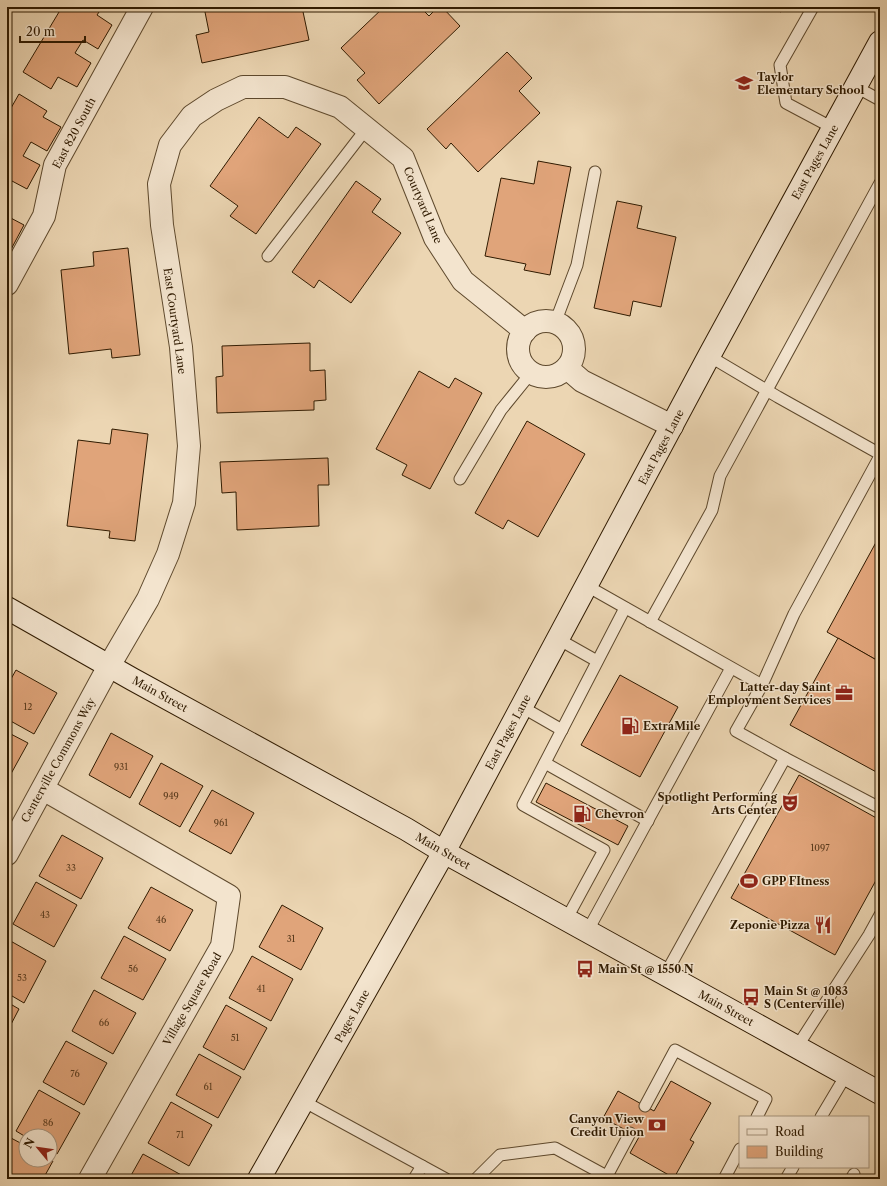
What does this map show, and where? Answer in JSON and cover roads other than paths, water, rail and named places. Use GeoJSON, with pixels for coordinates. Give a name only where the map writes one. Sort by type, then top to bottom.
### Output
{"type":"FeatureCollection","features":[{"type":"Feature","properties":{"kind":"street","name":"East 820 South"},"geometry":{"type":"LineString","coordinates":[[7,284],[44,216],[55,166],[142,7]]}},
{"type":"Feature","properties":{"kind":"street","name":"East Pages Lane"},"geometry":{"type":"LineString","coordinates":[[444,852],[709,356],[880,42]]}},
{"type":"Feature","properties":{"kind":"street","name":"East Courtyard Lane"},"geometry":{"type":"LineString","coordinates":[[109,666],[148,599],[168,554],[184,503],[189,446],[181,347],[162,225],[159,184],[170,144],[192,116],[243,87],[285,87]]}},
{"type":"Feature","properties":{"kind":"street","name":"Courtyard Lane"},"geometry":{"type":"LineString","coordinates":[[285,87],[340,108],[403,158],[435,238],[463,281],[525,332]]}},
{"type":"Feature","properties":{"kind":"street"},"geometry":{"type":"LineString","coordinates":[[541,322],[555,322],[567,330],[572,338],[574,351],[572,360],[567,368],[561,373],[552,377],[542,377],[531,373],[522,363],[519,354],[520,340],[532,325],[541,322]]}},
{"type":"Feature","properties":{"kind":"street"},"geometry":{"type":"LineString","coordinates":[[567,368],[582,381],[672,426]]}},
{"type":"Feature","properties":{"kind":"street","name":"Main Street"},"geometry":{"type":"LineString","coordinates":[[7,608],[109,666],[406,829],[587,932],[880,1093]]}},
{"type":"Feature","properties":{"kind":"street","name":"Centerville Commons Way"},"geometry":{"type":"LineString","coordinates":[[7,854],[109,666]]}},
{"type":"Feature","properties":{"kind":"street","name":"Village Square Road"},"geometry":{"type":"LineString","coordinates":[[43,789],[229,896],[222,946],[90,1179]]}},
{"type":"Feature","properties":{"kind":"street","name":"Pages Lane"},"geometry":{"type":"LineString","coordinates":[[259,1179],[444,852]]}},
{"type":"Feature","properties":{"kind":"lane"},"geometry":{"type":"LineString","coordinates":[[813,7],[780,65],[786,103],[833,128]]}},
{"type":"Feature","properties":{"kind":"lane"},"geometry":{"type":"LineString","coordinates":[[856,87],[880,100]]}},
{"type":"Feature","properties":{"kind":"lane"},"geometry":{"type":"LineString","coordinates":[[268,256],[366,129]]}},
{"type":"Feature","properties":{"kind":"lane"},"geometry":{"type":"LineString","coordinates":[[555,322],[577,265],[595,172]]}},
{"type":"Feature","properties":{"kind":"lane"},"geometry":{"type":"LineString","coordinates":[[650,622],[712,510],[720,476],[880,183]]}},
{"type":"Feature","properties":{"kind":"lane"},"geometry":{"type":"LineString","coordinates":[[709,356],[880,455],[794,614],[762,685],[736,731],[880,808]]}},
{"type":"Feature","properties":{"kind":"lane"},"geometry":{"type":"LineString","coordinates":[[460,479],[501,410],[531,373]]}},
{"type":"Feature","properties":{"kind":"lane"},"geometry":{"type":"LineString","coordinates":[[587,586],[762,685]]}},
{"type":"Feature","properties":{"kind":"lane"},"geometry":{"type":"LineString","coordinates":[[566,920],[604,850],[523,805],[626,608]]}},
{"type":"Feature","properties":{"kind":"lane"},"geometry":{"type":"LineString","coordinates":[[558,639],[598,661]]}},
{"type":"Feature","properties":{"kind":"lane"},"geometry":{"type":"LineString","coordinates":[[587,932],[731,668]]}},
{"type":"Feature","properties":{"kind":"lane"},"geometry":{"type":"LineString","coordinates":[[522,707],[562,730]]}},
{"type":"Feature","properties":{"kind":"lane"},"geometry":{"type":"LineString","coordinates":[[665,975],[785,758]]}},
{"type":"Feature","properties":{"kind":"lane"},"geometry":{"type":"LineString","coordinates":[[545,763],[648,821]]}},
{"type":"Feature","properties":{"kind":"lane"},"geometry":{"type":"LineString","coordinates":[[797,1048],[869,935],[880,915]]}},
{"type":"Feature","properties":{"kind":"lane"},"geometry":{"type":"LineString","coordinates":[[645,1106],[676,1050],[766,1099],[758,1116]]}},
{"type":"Feature","properties":{"kind":"lane"},"geometry":{"type":"LineString","coordinates":[[823,1116],[846,1075]]}},
{"type":"Feature","properties":{"kind":"lane"},"geometry":{"type":"LineString","coordinates":[[303,1101],[446,1179]]}},
{"type":"Feature","properties":{"kind":"lane"},"geometry":{"type":"LineString","coordinates":[[476,1179],[500,1155],[555,1148],[609,1178],[630,1133]]}},
{"type":"Feature","properties":{"kind":"lane"},"geometry":{"type":"LineString","coordinates":[[724,1179],[739,1151]]}},
{"type":"Feature","properties":{"kind":"lane"},"geometry":{"type":"LineString","coordinates":[[414,1179],[422,1166]]}},
{"type":"Feature","properties":{"kind":"lane"},"geometry":{"type":"LineString","coordinates":[[786,1179],[792,1168]]}},
{"type":"Feature","properties":{"kind":"place","name":"Taylor Elementary School"},"geometry":{"type":"Point","coordinates":[744,83]}},
{"type":"Feature","properties":{"kind":"place","name":"Latter-day Saint Employment Services"},"geometry":{"type":"Point","coordinates":[844,693]}},
{"type":"Feature","properties":{"kind":"place","name":"ExtraMile"},"geometry":{"type":"Point","coordinates":[630,726]}},
{"type":"Feature","properties":{"kind":"place","name":"Spotlight Performing Arts Center"},"geometry":{"type":"Point","coordinates":[790,803]}},
{"type":"Feature","properties":{"kind":"place","name":"Chevron"},"geometry":{"type":"Point","coordinates":[582,814]}},
{"type":"Feature","properties":{"kind":"place","name":"GPP FItness"},"geometry":{"type":"Point","coordinates":[749,881]}},
{"type":"Feature","properties":{"kind":"place","name":"Zeponie Pizza"},"geometry":{"type":"Point","coordinates":[823,925]}},
{"type":"Feature","properties":{"kind":"place","name":"Main St @ 1550 N"},"geometry":{"type":"Point","coordinates":[585,969]}},
{"type":"Feature","properties":{"kind":"place","name":"Main St @ 1083 S (Centerville)"},"geometry":{"type":"Point","coordinates":[751,997]}},
{"type":"Feature","properties":{"kind":"place","name":"Canyon View Credit Union"},"geometry":{"type":"Point","coordinates":[657,1125]}}]}
